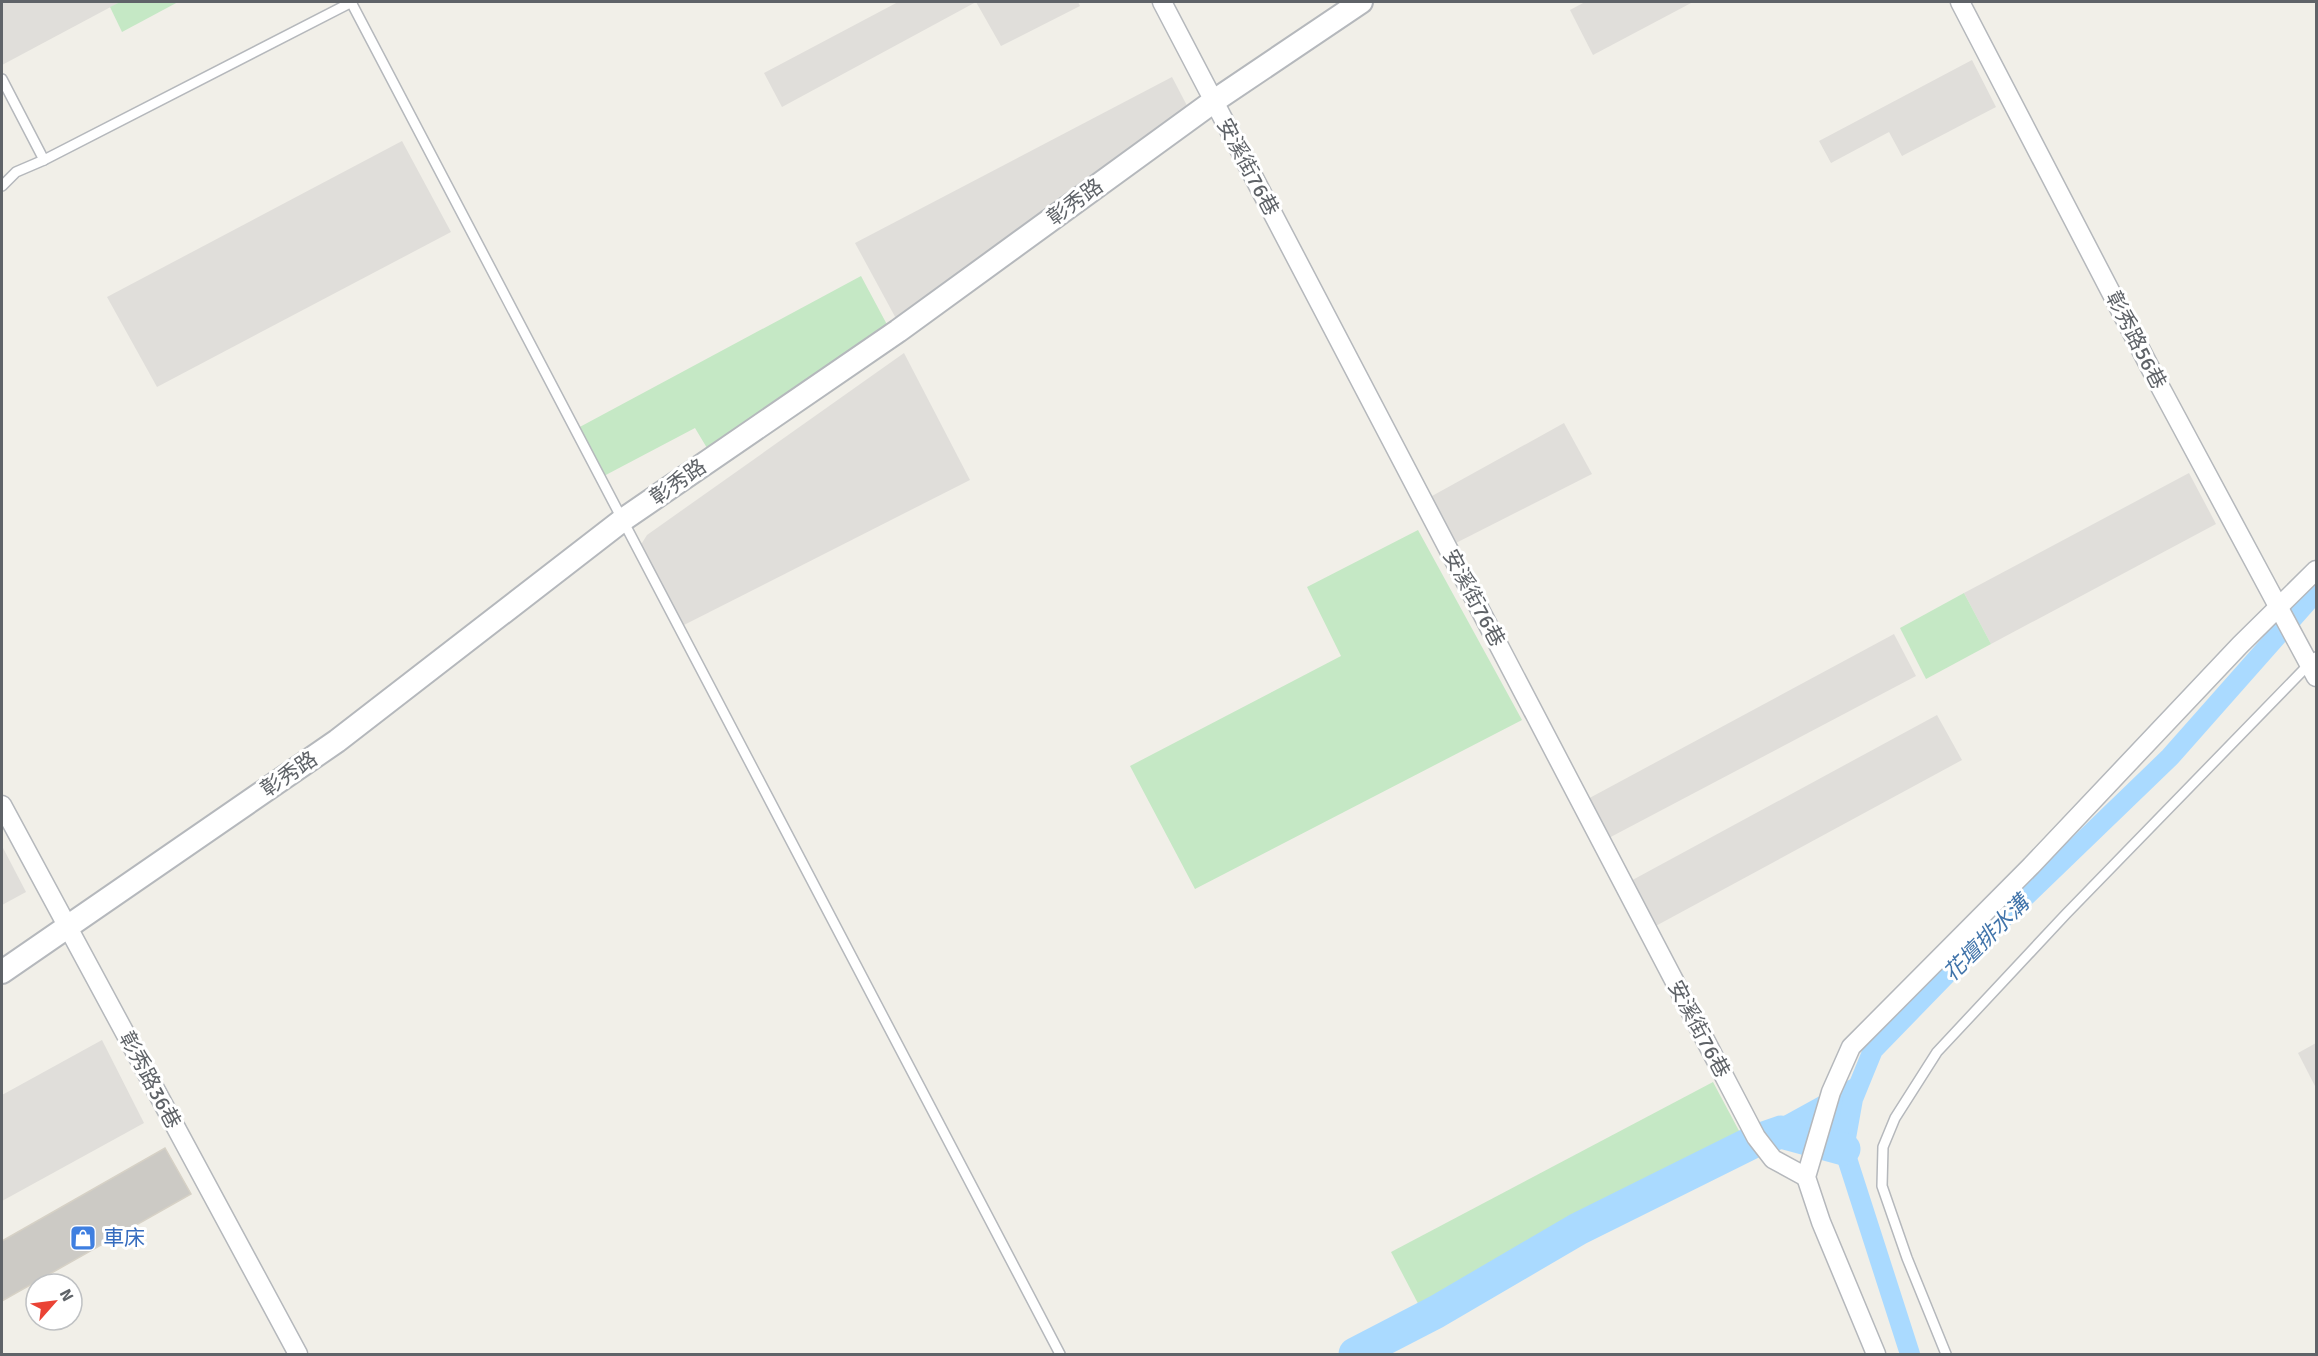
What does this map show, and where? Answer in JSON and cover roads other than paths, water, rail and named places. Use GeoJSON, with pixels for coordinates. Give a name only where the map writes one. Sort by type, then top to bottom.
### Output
{"type":"FeatureCollection","features":[{"type":"Feature","properties":{"kind":"street","name":"安溪街76巷"},"geometry":{"type":"LineString","coordinates":[[1161,2],[1756,1137],[1773,1159],[1806,1177]]}},
{"type":"Feature","properties":{"kind":"street","name":"彰秀路"},"geometry":{"type":"LineString","coordinates":[[2,972],[337,741],[624,519],[898,331],[1214,101],[1361,2]]}},
{"type":"Feature","properties":{"kind":"street","name":"彰秀路56巷"},"geometry":{"type":"LineString","coordinates":[[1960,2],[2278,609],[2314,666]]}},
{"type":"Feature","properties":{"kind":"street"},"geometry":{"type":"LineString","coordinates":[[1876,1354],[1821,1222],[1806,1177],[1831,1092],[1851,1047],[2031,866],[2316,570]]}},
{"type":"Feature","properties":{"kind":"street","name":"彰秀路36巷"},"geometry":{"type":"LineString","coordinates":[[2,805],[298,1354]]}},
{"type":"Feature","properties":{"kind":"lane"},"geometry":{"type":"LineString","coordinates":[[2,186],[16,172],[44,160],[351,2],[1060,1354]]}},
{"type":"Feature","properties":{"kind":"lane"},"geometry":{"type":"LineString","coordinates":[[2,79],[44,160]]}},
{"type":"Feature","properties":{"kind":"lane"},"geometry":{"type":"LineString","coordinates":[[1946,1354],[1906,1258],[1882,1186],[1883,1148],[1895,1118],[1937,1053],[2066,914],[2314,666]]}},
{"type":"Feature","properties":{"kind":"water"},"geometry":{"type":"Polygon","coordinates":[[[1882,1050],[1853,1099],[1844,1149],[1782,1132],[1755,1141],[1751,1134],[1867,1070],[1882,1050]]]}},
{"type":"Feature","properties":{"kind":"waterway","name":"花壇排水溝"},"geometry":{"type":"LineString","coordinates":[[1910,1354],[1844,1149],[1853,1099],[1873,1050],[1974,946],[2170,757],[2316,592]]}},
{"type":"Feature","properties":{"kind":"waterway"},"geometry":{"type":"LineString","coordinates":[[1355,1354],[1436,1312],[1578,1229],[1755,1141],[1781,1132],[1844,1149]]}},
{"type":"Feature","properties":{"kind":"place","name":"車床"},"geometry":{"type":"Point","coordinates":[83,1238]}}]}
